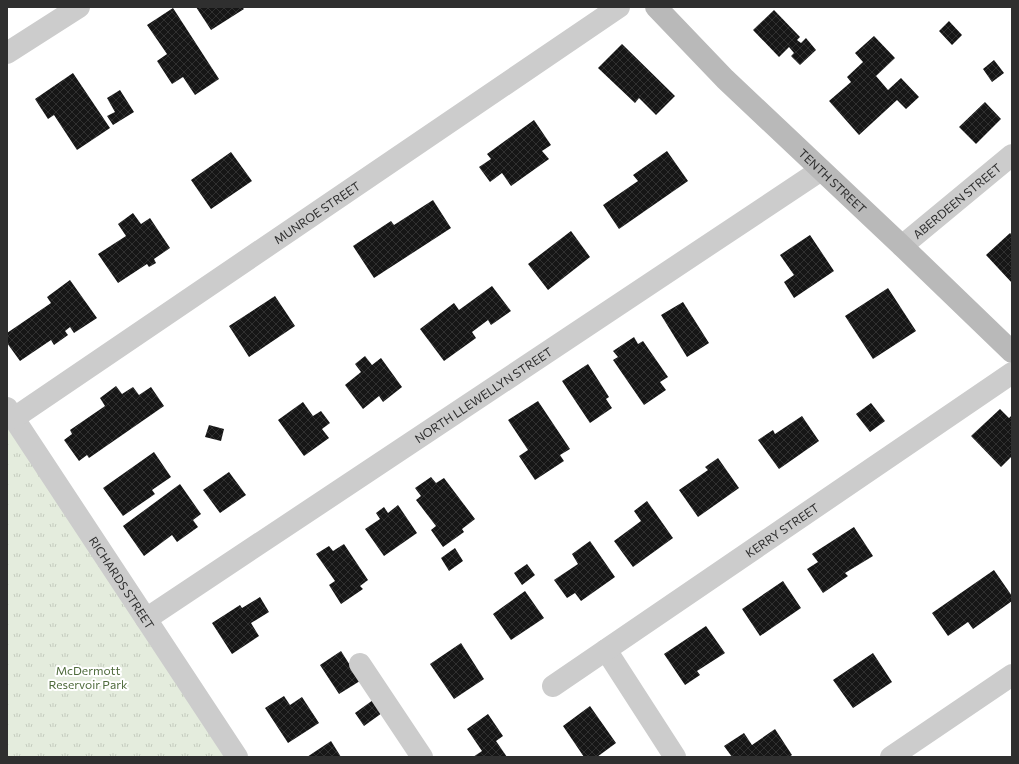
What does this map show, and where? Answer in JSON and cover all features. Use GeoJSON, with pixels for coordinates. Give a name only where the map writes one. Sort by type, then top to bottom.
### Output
{"type":"FeatureCollection","features":[{"type":"Feature","properties":{"kind":"street"},"geometry":{"type":"LineString","coordinates":[[7,53],[79,7]]}},
{"type":"Feature","properties":{"kind":"street","name":"MUNROE STREET"},"geometry":{"type":"LineString","coordinates":[[10,413],[619,7]]}},
{"type":"Feature","properties":{"kind":"street","name":"TENTH STREET"},"geometry":{"type":"LineString","coordinates":[[656,7],[725,79],[1012,352]]}},
{"type":"Feature","properties":{"kind":"street","name":"ABERDEEN STREET"},"geometry":{"type":"LineString","coordinates":[[902,246],[1012,155]]}},
{"type":"Feature","properties":{"kind":"street","name":"NORTH LLEWELLYN STREET"},"geometry":{"type":"LineString","coordinates":[[146,619],[821,170]]}},
{"type":"Feature","properties":{"kind":"street","name":"KERRY STREET"},"geometry":{"type":"LineString","coordinates":[[553,686],[1012,374]]}},
{"type":"Feature","properties":{"kind":"street","name":"RICHARDS STREET"},"geometry":{"type":"LineString","coordinates":[[10,413],[237,757]]}},
{"type":"Feature","properties":{"kind":"street"},"geometry":{"type":"LineString","coordinates":[[606,650],[675,757]]}},
{"type":"Feature","properties":{"kind":"street"},"geometry":{"type":"LineString","coordinates":[[360,664],[422,757]]}},
{"type":"Feature","properties":{"kind":"street"},"geometry":{"type":"LineString","coordinates":[[891,757],[1012,675]]}},
{"type":"Feature","properties":{"kind":"green space","name":"McDermott Reservoir Park"},"geometry":{"type":"Polygon","coordinates":[[[7,408],[237,757],[7,757],[7,408]]]}},
{"type":"Feature","properties":{"kind":"building"},"geometry":{"type":"Polygon","coordinates":[[[196,7],[242,7],[244,9],[211,30],[196,7]]]}},
{"type":"Feature","properties":{"kind":"building"},"geometry":{"type":"Polygon","coordinates":[[[173,8],[219,79],[195,95],[183,77],[172,84],[157,61],[167,54],[147,25],[173,8]]]}},
{"type":"Feature","properties":{"kind":"building"},"geometry":{"type":"Polygon","coordinates":[[[774,10],[800,37],[797,40],[801,43],[806,38],[816,50],[800,65],[791,56],[794,53],[789,47],[779,57],[753,30],[774,10]]]}},
{"type":"Feature","properties":{"kind":"building"},"geometry":{"type":"Polygon","coordinates":[[[949,21],[962,35],[952,45],[939,31],[949,21]]]}},
{"type":"Feature","properties":{"kind":"building"},"geometry":{"type":"Polygon","coordinates":[[[874,36],[895,58],[876,76],[888,90],[901,78],[919,97],[906,109],[897,100],[859,135],[829,101],[851,82],[847,77],[863,62],[855,53],[874,36]]]}},
{"type":"Feature","properties":{"kind":"building"},"geometry":{"type":"Polygon","coordinates":[[[622,44],[675,96],[656,115],[639,98],[635,103],[598,68],[622,44]]]}},
{"type":"Feature","properties":{"kind":"building"},"geometry":{"type":"Polygon","coordinates":[[[994,60],[1004,73],[992,82],[983,69],[994,60]]]}},
{"type":"Feature","properties":{"kind":"building"},"geometry":{"type":"Polygon","coordinates":[[[73,73],[110,128],[77,150],[54,115],[48,119],[35,99],[73,73]]]}},
{"type":"Feature","properties":{"kind":"building"},"geometry":{"type":"Polygon","coordinates":[[[120,90],[134,112],[113,125],[107,116],[115,112],[107,98],[120,90]]]}},
{"type":"Feature","properties":{"kind":"building"},"geometry":{"type":"Polygon","coordinates":[[[985,102],[1001,119],[976,144],[959,127],[985,102]]]}},
{"type":"Feature","properties":{"kind":"building"},"geometry":{"type":"Polygon","coordinates":[[[534,120],[551,145],[542,151],[549,159],[511,186],[502,173],[490,182],[479,167],[491,159],[487,154],[534,120]]]}},
{"type":"Feature","properties":{"kind":"building"},"geometry":{"type":"Polygon","coordinates":[[[667,151],[688,181],[619,229],[603,205],[638,181],[633,175],[667,151]]]}},
{"type":"Feature","properties":{"kind":"building"},"geometry":{"type":"Polygon","coordinates":[[[231,152],[252,181],[211,209],[191,180],[231,152]]]}},
{"type":"Feature","properties":{"kind":"building"},"geometry":{"type":"Polygon","coordinates":[[[433,200],[451,228],[374,278],[353,246],[391,221],[394,225],[433,200]]]}},
{"type":"Feature","properties":{"kind":"building"},"geometry":{"type":"Polygon","coordinates":[[[133,213],[141,224],[150,218],[170,248],[154,259],[156,263],[149,267],[147,264],[118,283],[98,254],[126,236],[118,224],[133,213]]]}},
{"type":"Feature","properties":{"kind":"building"},"geometry":{"type":"Polygon","coordinates":[[[571,231],[590,257],[548,290],[528,264],[571,231]]]}},
{"type":"Feature","properties":{"kind":"building"},"geometry":{"type":"Polygon","coordinates":[[[1010,233],[1012,235],[1012,283],[986,255],[1010,233]]]}},
{"type":"Feature","properties":{"kind":"building"},"geometry":{"type":"Polygon","coordinates":[[[810,235],[834,271],[794,298],[784,282],[794,275],[780,255],[810,235]]]}},
{"type":"Feature","properties":{"kind":"building"},"geometry":{"type":"Polygon","coordinates":[[[70,280],[97,318],[74,333],[70,327],[65,331],[68,335],[54,345],[51,340],[20,361],[7,343],[7,333],[51,303],[47,297],[70,280]]]}},
{"type":"Feature","properties":{"kind":"building"},"geometry":{"type":"Polygon","coordinates":[[[492,286],[511,311],[491,325],[488,320],[472,332],[476,338],[444,361],[420,329],[454,303],[459,310],[492,286]]]}},
{"type":"Feature","properties":{"kind":"building"},"geometry":{"type":"Polygon","coordinates":[[[888,288],[916,331],[873,359],[845,316],[888,288]]]}},
{"type":"Feature","properties":{"kind":"building"},"geometry":{"type":"Polygon","coordinates":[[[275,296],[295,326],[249,357],[229,326],[275,296]]]}},
{"type":"Feature","properties":{"kind":"building"},"geometry":{"type":"Polygon","coordinates":[[[683,302],[709,343],[687,357],[661,315],[683,302]]]}},
{"type":"Feature","properties":{"kind":"building"},"geometry":{"type":"Polygon","coordinates":[[[634,337],[638,344],[643,341],[668,377],[660,382],[666,390],[644,405],[613,360],[618,357],[613,351],[634,337]]]}},
{"type":"Feature","properties":{"kind":"building"},"geometry":{"type":"Polygon","coordinates":[[[365,356],[372,365],[381,358],[402,387],[383,402],[379,396],[363,409],[345,385],[361,372],[355,364],[365,356]]]}},
{"type":"Feature","properties":{"kind":"building"},"geometry":{"type":"Polygon","coordinates":[[[588,364],[609,397],[606,399],[612,408],[590,423],[562,381],[588,364]]]}},
{"type":"Feature","properties":{"kind":"building"},"geometry":{"type":"Polygon","coordinates":[[[116,386],[122,394],[133,387],[139,395],[151,387],[164,406],[89,458],[87,455],[79,461],[64,440],[72,434],[70,430],[105,406],[100,398],[116,386]]]}},
{"type":"Feature","properties":{"kind":"building"},"geometry":{"type":"Polygon","coordinates":[[[538,401],[570,449],[560,455],[564,461],[535,480],[519,456],[528,450],[508,420],[538,401]]]}},
{"type":"Feature","properties":{"kind":"building"},"geometry":{"type":"Polygon","coordinates":[[[303,402],[313,416],[321,411],[330,423],[322,429],[329,438],[304,456],[278,420],[303,402]]]}},
{"type":"Feature","properties":{"kind":"building"},"geometry":{"type":"Polygon","coordinates":[[[871,403],[885,421],[870,432],[856,414],[871,403]]]}},
{"type":"Feature","properties":{"kind":"building"},"geometry":{"type":"Polygon","coordinates":[[[1000,409],[1009,418],[1012,415],[1012,456],[1001,467],[971,436],[1000,409]]]}},
{"type":"Feature","properties":{"kind":"building"},"geometry":{"type":"Polygon","coordinates":[[[802,416],[819,441],[779,469],[758,440],[773,430],[775,434],[802,416]]]}},
{"type":"Feature","properties":{"kind":"building"},"geometry":{"type":"Polygon","coordinates":[[[209,425],[224,429],[221,441],[205,437],[209,425]]]}},
{"type":"Feature","properties":{"kind":"building"},"geometry":{"type":"Polygon","coordinates":[[[154,452],[171,477],[152,490],[155,494],[123,516],[103,488],[154,452]]]}},
{"type":"Feature","properties":{"kind":"building"},"geometry":{"type":"Polygon","coordinates":[[[718,458],[739,488],[698,517],[679,490],[708,470],[705,467],[718,458]]]}},
{"type":"Feature","properties":{"kind":"building"},"geometry":{"type":"Polygon","coordinates":[[[229,472],[246,495],[220,513],[203,490],[229,472]]]}},
{"type":"Feature","properties":{"kind":"building"},"geometry":{"type":"Polygon","coordinates":[[[431,477],[436,483],[444,478],[475,519],[462,529],[464,532],[443,547],[431,530],[436,526],[416,500],[421,496],[415,488],[431,477]]]}},
{"type":"Feature","properties":{"kind":"building"},"geometry":{"type":"Polygon","coordinates":[[[180,484],[201,514],[193,520],[198,527],[177,542],[172,535],[144,556],[123,526],[180,484]]]}},
{"type":"Feature","properties":{"kind":"building"},"geometry":{"type":"Polygon","coordinates":[[[647,501],[673,538],[633,567],[614,541],[641,521],[634,511],[647,501]]]}},
{"type":"Feature","properties":{"kind":"building"},"geometry":{"type":"Polygon","coordinates":[[[398,505],[417,533],[384,556],[365,529],[380,519],[376,513],[384,507],[388,513],[398,505]]]}},
{"type":"Feature","properties":{"kind":"building"},"geometry":{"type":"Polygon","coordinates":[[[854,527],[873,556],[845,573],[848,576],[823,593],[807,569],[818,562],[812,554],[854,527]]]}},
{"type":"Feature","properties":{"kind":"building"},"geometry":{"type":"Polygon","coordinates":[[[590,541],[615,577],[581,601],[575,593],[567,598],[554,580],[578,564],[572,554],[590,541]]]}},
{"type":"Feature","properties":{"kind":"building"},"geometry":{"type":"Polygon","coordinates":[[[344,544],[368,580],[360,586],[363,589],[341,604],[329,585],[335,581],[316,554],[329,546],[333,551],[344,544]]]}},
{"type":"Feature","properties":{"kind":"building"},"geometry":{"type":"Polygon","coordinates":[[[455,548],[463,561],[449,571],[441,558],[455,548]]]}},
{"type":"Feature","properties":{"kind":"building"},"geometry":{"type":"Polygon","coordinates":[[[527,564],[535,575],[522,585],[514,573],[527,564]]]}},
{"type":"Feature","properties":{"kind":"building"},"geometry":{"type":"Polygon","coordinates":[[[994,570],[1012,596],[1012,601],[973,629],[968,622],[948,636],[932,613],[994,570]]]}},
{"type":"Feature","properties":{"kind":"building"},"geometry":{"type":"Polygon","coordinates":[[[783,581],[801,608],[760,636],[742,609],[783,581]]]}},
{"type":"Feature","properties":{"kind":"building"},"geometry":{"type":"Polygon","coordinates":[[[525,591],[544,618],[511,640],[493,614],[525,591]]]}},
{"type":"Feature","properties":{"kind":"building"},"geometry":{"type":"Polygon","coordinates":[[[260,597],[269,612],[251,623],[259,636],[232,654],[212,623],[240,605],[242,608],[260,597]]]}},
{"type":"Feature","properties":{"kind":"building"},"geometry":{"type":"Polygon","coordinates":[[[706,626],[725,653],[697,671],[700,675],[685,685],[664,654],[706,626]]]}},
{"type":"Feature","properties":{"kind":"building"},"geometry":{"type":"Polygon","coordinates":[[[461,643],[484,679],[454,699],[430,664],[461,643]]]}},
{"type":"Feature","properties":{"kind":"building"},"geometry":{"type":"Polygon","coordinates":[[[341,651],[360,681],[339,694],[320,665],[341,651]]]}},
{"type":"Feature","properties":{"kind":"building"},"geometry":{"type":"Polygon","coordinates":[[[873,653],[892,682],[853,708],[833,680],[873,653]]]}},
{"type":"Feature","properties":{"kind":"building"},"geometry":{"type":"Polygon","coordinates":[[[284,696],[290,705],[302,697],[319,723],[288,743],[265,708],[284,696]]]}},
{"type":"Feature","properties":{"kind":"building"},"geometry":{"type":"Polygon","coordinates":[[[373,700],[382,713],[364,726],[355,713],[373,700]]]}},
{"type":"Feature","properties":{"kind":"building"},"geometry":{"type":"Polygon","coordinates":[[[590,706],[616,743],[597,757],[584,757],[563,726],[590,706]]]}},
{"type":"Feature","properties":{"kind":"building"},"geometry":{"type":"Polygon","coordinates":[[[488,714],[503,736],[496,741],[507,757],[473,757],[482,751],[467,729],[488,714]]]}},
{"type":"Feature","properties":{"kind":"building"},"geometry":{"type":"Polygon","coordinates":[[[775,729],[792,755],[789,757],[732,757],[724,746],[744,733],[752,745],[775,729]]]}},
{"type":"Feature","properties":{"kind":"building"},"geometry":{"type":"Polygon","coordinates":[[[331,741],[341,757],[307,757],[331,741]]]}}]}
